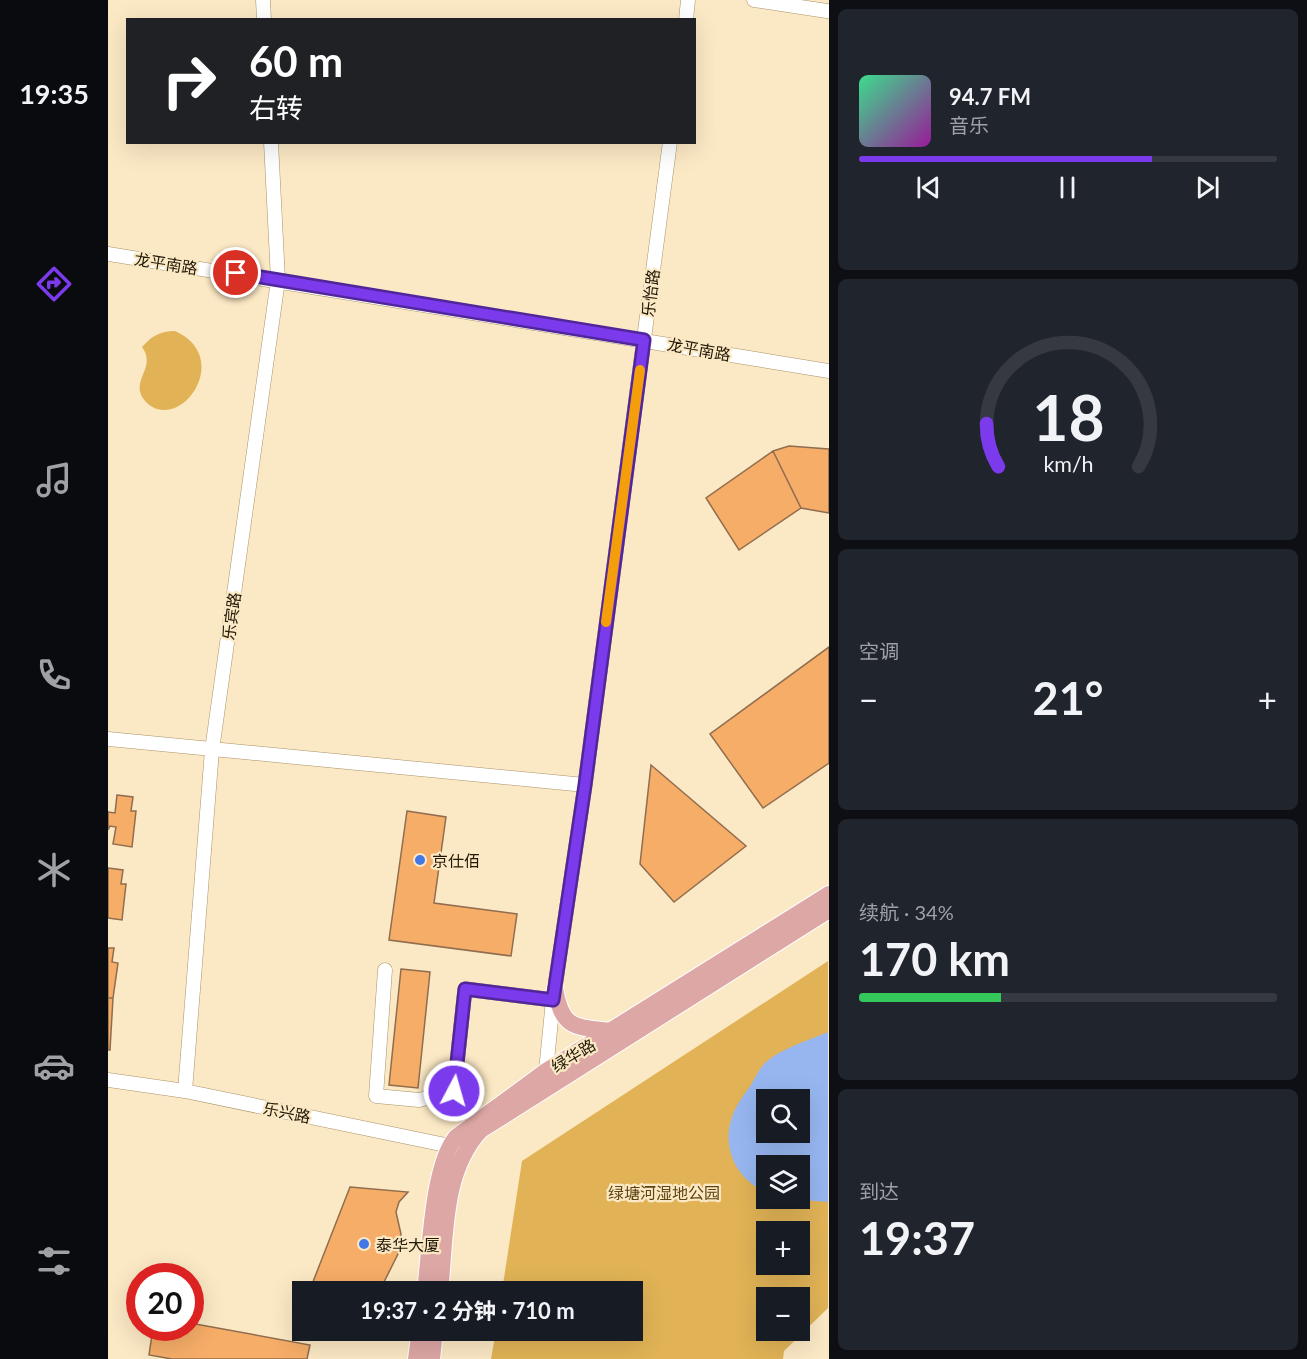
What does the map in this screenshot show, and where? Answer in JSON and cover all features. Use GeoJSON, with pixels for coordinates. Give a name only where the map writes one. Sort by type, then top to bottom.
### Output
{"type":"FeatureCollection","features":[{"type":"Feature","properties":{"kind":"main road","name":"绿华路"},"geometry":{"type":"LineString","coordinates":[[550,1078],[612,1031],[828,894]]}},
{"type":"Feature","properties":{"kind":"main road","name":"绿华路"},"geometry":{"type":"LineString","coordinates":[[426,1281],[440,1170],[471,1124],[828,910]]}},
{"type":"Feature","properties":{"kind":"main road"},"geometry":{"type":"LineString","coordinates":[[554,994],[558,1008],[566,1022],[574,1026],[612,1031]]}},
{"type":"Feature","properties":{"kind":"main road","name":"绿华路"},"geometry":{"type":"LineString","coordinates":[[441,1281],[451,1194],[458,1162],[457,1147]]}},
{"type":"Feature","properties":{"kind":"main road"},"geometry":{"type":"LineString","coordinates":[[416,1359],[418,1341]]}},
{"type":"Feature","properties":{"kind":"main road"},"geometry":{"type":"LineString","coordinates":[[432,1359],[434,1341]]}},
{"type":"Feature","properties":{"kind":"street"},"geometry":{"type":"LineString","coordinates":[[263,0],[264,18]]}},
{"type":"Feature","properties":{"kind":"street"},"geometry":{"type":"LineString","coordinates":[[686,18],[688,0]]}},
{"type":"Feature","properties":{"kind":"street"},"geometry":{"type":"LineString","coordinates":[[754,0],[827,11]]}},
{"type":"Feature","properties":{"kind":"street","name":"乐宾路"},"geometry":{"type":"LineString","coordinates":[[185,1091],[212,750],[278,280],[271,144]]}},
{"type":"Feature","properties":{"kind":"street","name":"乐怡路"},"geometry":{"type":"LineString","coordinates":[[550,1078],[554,994],[585,785],[670,144]]}},
{"type":"Feature","properties":{"kind":"street","name":"龙平南路"},"geometry":{"type":"LineString","coordinates":[[108,254],[828,371]]}},
{"type":"Feature","properties":{"kind":"street"},"geometry":{"type":"LineString","coordinates":[[108,739],[585,785]]}},
{"type":"Feature","properties":{"kind":"street"},"geometry":{"type":"LineString","coordinates":[[385,970],[376,1096],[419,1100],[454,1091],[465,989],[554,994]]}},
{"type":"Feature","properties":{"kind":"street","name":"乐兴路"},"geometry":{"type":"LineString","coordinates":[[108,1080],[185,1091],[457,1147]]}},
{"type":"Feature","properties":{"kind":"green space"},"geometry":{"type":"Polygon","coordinates":[[[175,331],[192,343],[200,358],[201,374],[195,389],[185,401],[173,409],[159,410],[146,402],[141,395],[141,381],[147,362],[142,347],[157,335],[175,331]]]}},
{"type":"Feature","properties":{"kind":"green space","name":"绿塘河湿地公园"},"geometry":{"type":"Polygon","coordinates":[[[828,961],[828,1308],[810,1326],[810,1287],[756,1287],[756,1341],[794,1341],[784,1351],[783,1359],[491,1359],[494,1341],[643,1341],[643,1281],[504,1281],[522,1161],[828,961]]]}},
{"type":"Feature","properties":{"kind":"water"},"geometry":{"type":"Polygon","coordinates":[[[828,1032],[828,1202],[810,1201],[810,1155],[756,1155],[756,1187],[740,1171],[730,1151],[729,1129],[740,1100],[764,1064],[796,1045],[828,1032]]]}},
{"type":"Feature","properties":{"kind":"building"},"geometry":{"type":"Polygon","coordinates":[[[789,446],[829,449],[829,513],[801,508],[773,451],[789,446]]]}},
{"type":"Feature","properties":{"kind":"building"},"geometry":{"type":"Polygon","coordinates":[[[773,451],[801,508],[739,550],[706,498],[773,451]]]}},
{"type":"Feature","properties":{"kind":"building"},"geometry":{"type":"Polygon","coordinates":[[[829,647],[829,763],[763,808],[710,734],[829,647]]]}},
{"type":"Feature","properties":{"kind":"building"},"geometry":{"type":"Polygon","coordinates":[[[651,765],[746,846],[674,902],[640,864],[651,765]]]}},
{"type":"Feature","properties":{"kind":"building"},"geometry":{"type":"Polygon","coordinates":[[[117,795],[133,797],[131,811],[136,811],[132,847],[113,844],[116,827],[110,826],[108,830],[108,812],[115,813],[117,795]]]}},
{"type":"Feature","properties":{"kind":"building","name":"京仕佰"},"geometry":{"type":"Polygon","coordinates":[[[407,811],[446,817],[434,903],[517,914],[511,956],[389,940],[407,811]]]}},
{"type":"Feature","properties":{"kind":"building"},"geometry":{"type":"Polygon","coordinates":[[[108,868],[123,870],[121,884],[126,884],[122,920],[108,918],[108,868]]]}},
{"type":"Feature","properties":{"kind":"building"},"geometry":{"type":"Polygon","coordinates":[[[108,948],[114,948],[112,962],[118,963],[113,998],[108,998],[108,948]]]}},
{"type":"Feature","properties":{"kind":"building"},"geometry":{"type":"Polygon","coordinates":[[[401,969],[430,972],[418,1088],[389,1085],[401,969]]]}},
{"type":"Feature","properties":{"kind":"building"},"geometry":{"type":"Polygon","coordinates":[[[108,998],[113,998],[110,1050],[108,1050],[108,998]]]}},
{"type":"Feature","properties":{"kind":"building","name":"泰华大厦"},"geometry":{"type":"Polygon","coordinates":[[[350,1187],[408,1192],[399,1202],[396,1212],[401,1234],[398,1254],[384,1281],[313,1281],[350,1187]]]}},
{"type":"Feature","properties":{"kind":"building"},"geometry":{"type":"Polygon","coordinates":[[[204,1326],[310,1345],[307,1359],[172,1359],[149,1355],[151,1341],[204,1341],[204,1326]]]}},
{"type":"Feature","properties":{"kind":"slow traffic"},"geometry":{"type":"LineString","coordinates":[[606,622],[640,370]]}},
{"type":"Feature","properties":{"kind":"place","name":"京仕佰"},"geometry":{"type":"Point","coordinates":[420,860]}},
{"type":"Feature","properties":{"kind":"place","name":"泰华大厦"},"geometry":{"type":"Point","coordinates":[364,1244]}},
{"type":"Feature","properties":{"kind":"route"},"geometry":{"type":"LineString","coordinates":[[236,273],[644,340],[585,785],[553,1000],[465,989],[454,1091]]}}]}
